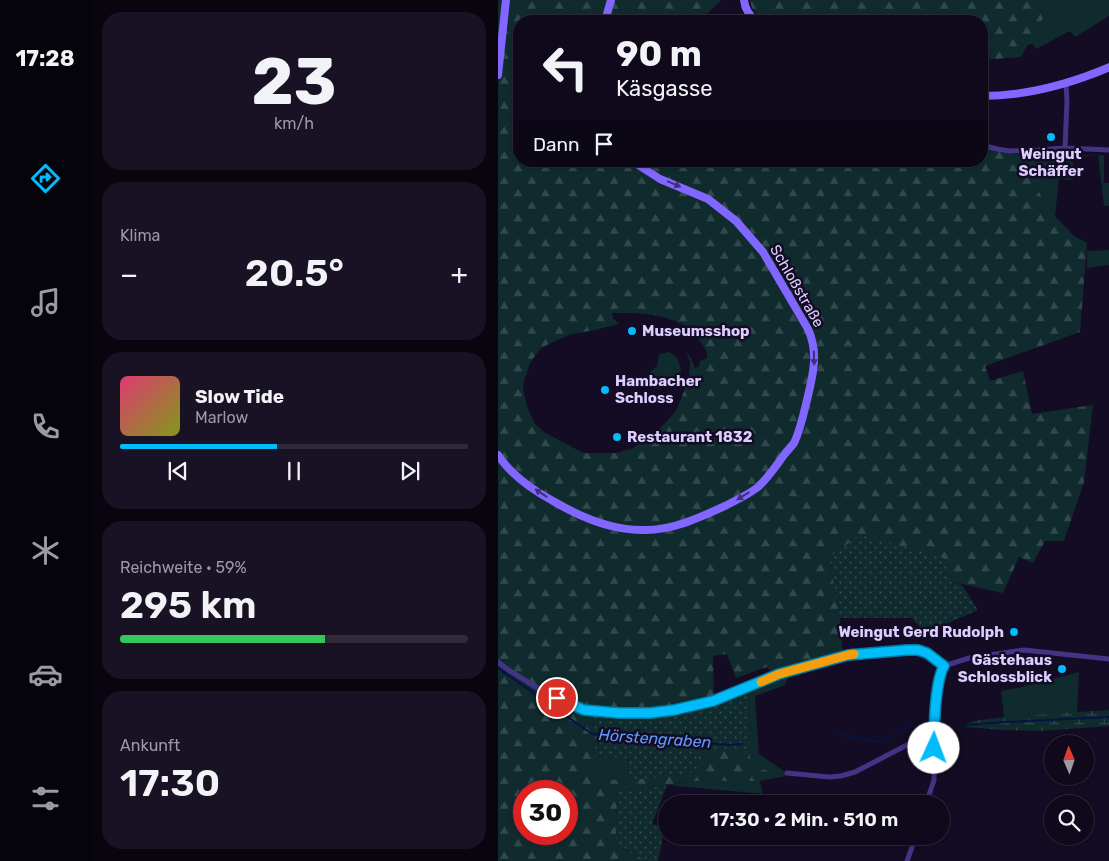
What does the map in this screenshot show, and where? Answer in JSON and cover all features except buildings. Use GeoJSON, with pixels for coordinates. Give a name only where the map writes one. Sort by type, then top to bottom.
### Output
{"type":"FeatureCollection","features":[{"type":"Feature","properties":{"kind":"street"},"geometry":{"type":"LineString","coordinates":[[498,75],[506,0]]}},
{"type":"Feature","properties":{"kind":"street"},"geometry":{"type":"LineString","coordinates":[[607,15],[611,0]]}},
{"type":"Feature","properties":{"kind":"street"},"geometry":{"type":"LineString","coordinates":[[744,0],[750,15]]}},
{"type":"Feature","properties":{"kind":"street"},"geometry":{"type":"LineString","coordinates":[[988,96],[1013,94],[1066,82],[1110,67]]}},
{"type":"Feature","properties":{"kind":"street"},"geometry":{"type":"LineString","coordinates":[[1064,148],[1067,101],[1066,82]]}},
{"type":"Feature","properties":{"kind":"street"},"geometry":{"type":"LineString","coordinates":[[988,147],[1010,151],[1064,148],[1110,150]]}},
{"type":"Feature","properties":{"kind":"street","name":"Schloßstraße"},"geometry":{"type":"LineString","coordinates":[[498,456],[527,484],[568,511],[595,522],[619,528],[642,530],[666,528],[690,521],[739,499],[758,486],[794,443],[804,413],[815,365],[814,346],[808,329],[763,252],[736,221],[708,199],[660,178],[642,167]]}},
{"type":"Feature","properties":{"kind":"street"},"geometry":{"type":"LineString","coordinates":[[498,662],[544,692],[584,710],[638,714],[663,712],[713,701],[779,674],[848,655],[918,650],[927,653],[944,666]]}},
{"type":"Feature","properties":{"kind":"street"},"geometry":{"type":"LineString","coordinates":[[944,666],[969,658],[1024,650],[1110,659]]}},
{"type":"Feature","properties":{"kind":"street"},"geometry":{"type":"LineString","coordinates":[[929,795],[934,780],[934,732],[940,676],[944,666]]}},
{"type":"Feature","properties":{"kind":"street"},"geometry":{"type":"LineString","coordinates":[[787,773],[829,777],[841,776],[855,772],[934,732]]}},
{"type":"Feature","properties":{"kind":"street"},"geometry":{"type":"LineString","coordinates":[[907,861],[913,845]]}},
{"type":"Feature","properties":{"kind":"green space"},"geometry":{"type":"Polygon","coordinates":[[[498,0],[721,0],[706,15],[513,15],[513,167],[988,167],[988,148],[1013,154],[1055,216],[1074,236],[1087,243],[1080,332],[985,366],[990,381],[1023,371],[1032,414],[1093,405],[1084,482],[1064,541],[1045,541],[1033,563],[1019,557],[1003,593],[829,557],[840,618],[843,653],[775,675],[767,667],[736,678],[727,654],[713,656],[714,698],[659,709],[593,714],[595,757],[590,780],[670,776],[696,772],[700,751],[750,751],[750,766],[786,776],[760,781],[696,781],[617,791],[616,845],[647,861],[498,861],[498,0]],[[612,313],[613,318],[619,324],[572,334],[541,348],[530,363],[523,384],[528,409],[535,424],[544,432],[583,453],[617,453],[633,448],[650,437],[676,411],[689,379],[690,362],[686,352],[695,368],[699,366],[700,361],[707,358],[706,351],[700,341],[688,329],[678,322],[652,315],[612,313]]]}},
{"type":"Feature","properties":{"kind":"green space"},"geometry":{"type":"Polygon","coordinates":[[[750,0],[1053,0],[1021,57],[988,60],[988,15],[758,15],[752,7],[750,0]]]}},
{"type":"Feature","properties":{"kind":"green space"},"geometry":{"type":"Polygon","coordinates":[[[912,0],[1109,0],[1109,16],[1075,37],[1070,31],[1036,49],[1032,44],[1011,48],[988,27],[988,15],[893,15],[912,0]]]}},
{"type":"Feature","properties":{"kind":"green space"},"geometry":{"type":"Polygon","coordinates":[[[1013,154],[1104,155],[1104,183],[1109,183],[1109,206],[1104,206],[1098,155],[1073,157],[1073,180],[1059,179],[1055,216],[1013,154]]]}},
{"type":"Feature","properties":{"kind":"green space"},"geometry":{"type":"Polygon","coordinates":[[[1109,250],[1109,265],[1087,268],[1087,251],[1109,250]]]}},
{"type":"Feature","properties":{"kind":"green space"},"geometry":{"type":"Polygon","coordinates":[[[669,352],[678,361],[681,374],[657,389],[654,385],[647,386],[642,379],[657,366],[659,354],[669,352]]]}},
{"type":"Feature","properties":{"kind":"green space"},"geometry":{"type":"Polygon","coordinates":[[[861,534],[946,559],[948,581],[962,585],[978,610],[925,633],[912,618],[840,618],[829,557],[861,534]]]}},
{"type":"Feature","properties":{"kind":"green space"},"geometry":{"type":"Polygon","coordinates":[[[790,672],[785,685],[755,696],[759,754],[787,773],[786,776],[750,766],[749,689],[790,672]]]}},
{"type":"Feature","properties":{"kind":"green space"},"geometry":{"type":"Polygon","coordinates":[[[1079,672],[1077,713],[1004,717],[1001,691],[1079,672]]]}},
{"type":"Feature","properties":{"kind":"green space"},"geometry":{"type":"Polygon","coordinates":[[[749,689],[750,751],[700,751],[696,772],[629,780],[627,758],[595,757],[593,713],[635,716],[725,698],[749,689]]]}},
{"type":"Feature","properties":{"kind":"green space"},"geometry":{"type":"Polygon","coordinates":[[[1109,710],[1109,726],[1041,731],[1002,730],[966,727],[964,725],[973,721],[1004,717],[1109,710]]]}},
{"type":"Feature","properties":{"kind":"green space"},"geometry":{"type":"Polygon","coordinates":[[[595,757],[627,758],[629,780],[590,780],[595,757]]]}},
{"type":"Feature","properties":{"kind":"green space"},"geometry":{"type":"Polygon","coordinates":[[[696,781],[760,781],[763,794],[667,785],[696,781]]]}},
{"type":"Feature","properties":{"kind":"green space"},"geometry":{"type":"Polygon","coordinates":[[[667,785],[663,795],[658,795],[658,808],[652,824],[658,825],[658,845],[661,845],[658,861],[647,861],[616,845],[617,791],[667,785]]]}},
{"type":"Feature","properties":{"kind":"waterway","name":"Hörstengraben"},"geometry":{"type":"LineString","coordinates":[[498,668],[592,734],[729,745],[742,744]]}},
{"type":"Feature","properties":{"kind":"waterway","name":"Hörstengraben"},"geometry":{"type":"LineString","coordinates":[[964,725],[1110,717]]}},
{"type":"Feature","properties":{"kind":"waterway","name":"Hörstengraben"},"geometry":{"type":"LineString","coordinates":[[839,734],[878,742],[884,741],[909,725],[929,727]]}},
{"type":"Feature","properties":{"kind":"slow traffic"},"geometry":{"type":"LineString","coordinates":[[761,682],[779,674],[854,654]]}},
{"type":"Feature","properties":{"kind":"place","name":"Weingut Schäffer"},"geometry":{"type":"Point","coordinates":[1051,137]}},
{"type":"Feature","properties":{"kind":"place","name":"Museumsshop"},"geometry":{"type":"Point","coordinates":[632,331]}},
{"type":"Feature","properties":{"kind":"place","name":"Hambacher Schloss"},"geometry":{"type":"Point","coordinates":[605,390]}},
{"type":"Feature","properties":{"kind":"place","name":"Restaurant 1832"},"geometry":{"type":"Point","coordinates":[617,437]}},
{"type":"Feature","properties":{"kind":"place","name":"Weingut Gerd Rudolph"},"geometry":{"type":"Point","coordinates":[1014,632]}},
{"type":"Feature","properties":{"kind":"place","name":"Gästehaus Schlossblick"},"geometry":{"type":"Point","coordinates":[1062,669]}},
{"type":"Feature","properties":{"kind":"route"},"geometry":{"type":"LineString","coordinates":[[557,698],[584,710],[638,714],[663,712],[713,701],[779,674],[848,655],[918,650],[927,653],[944,666],[938,688],[934,748]]}}]}
